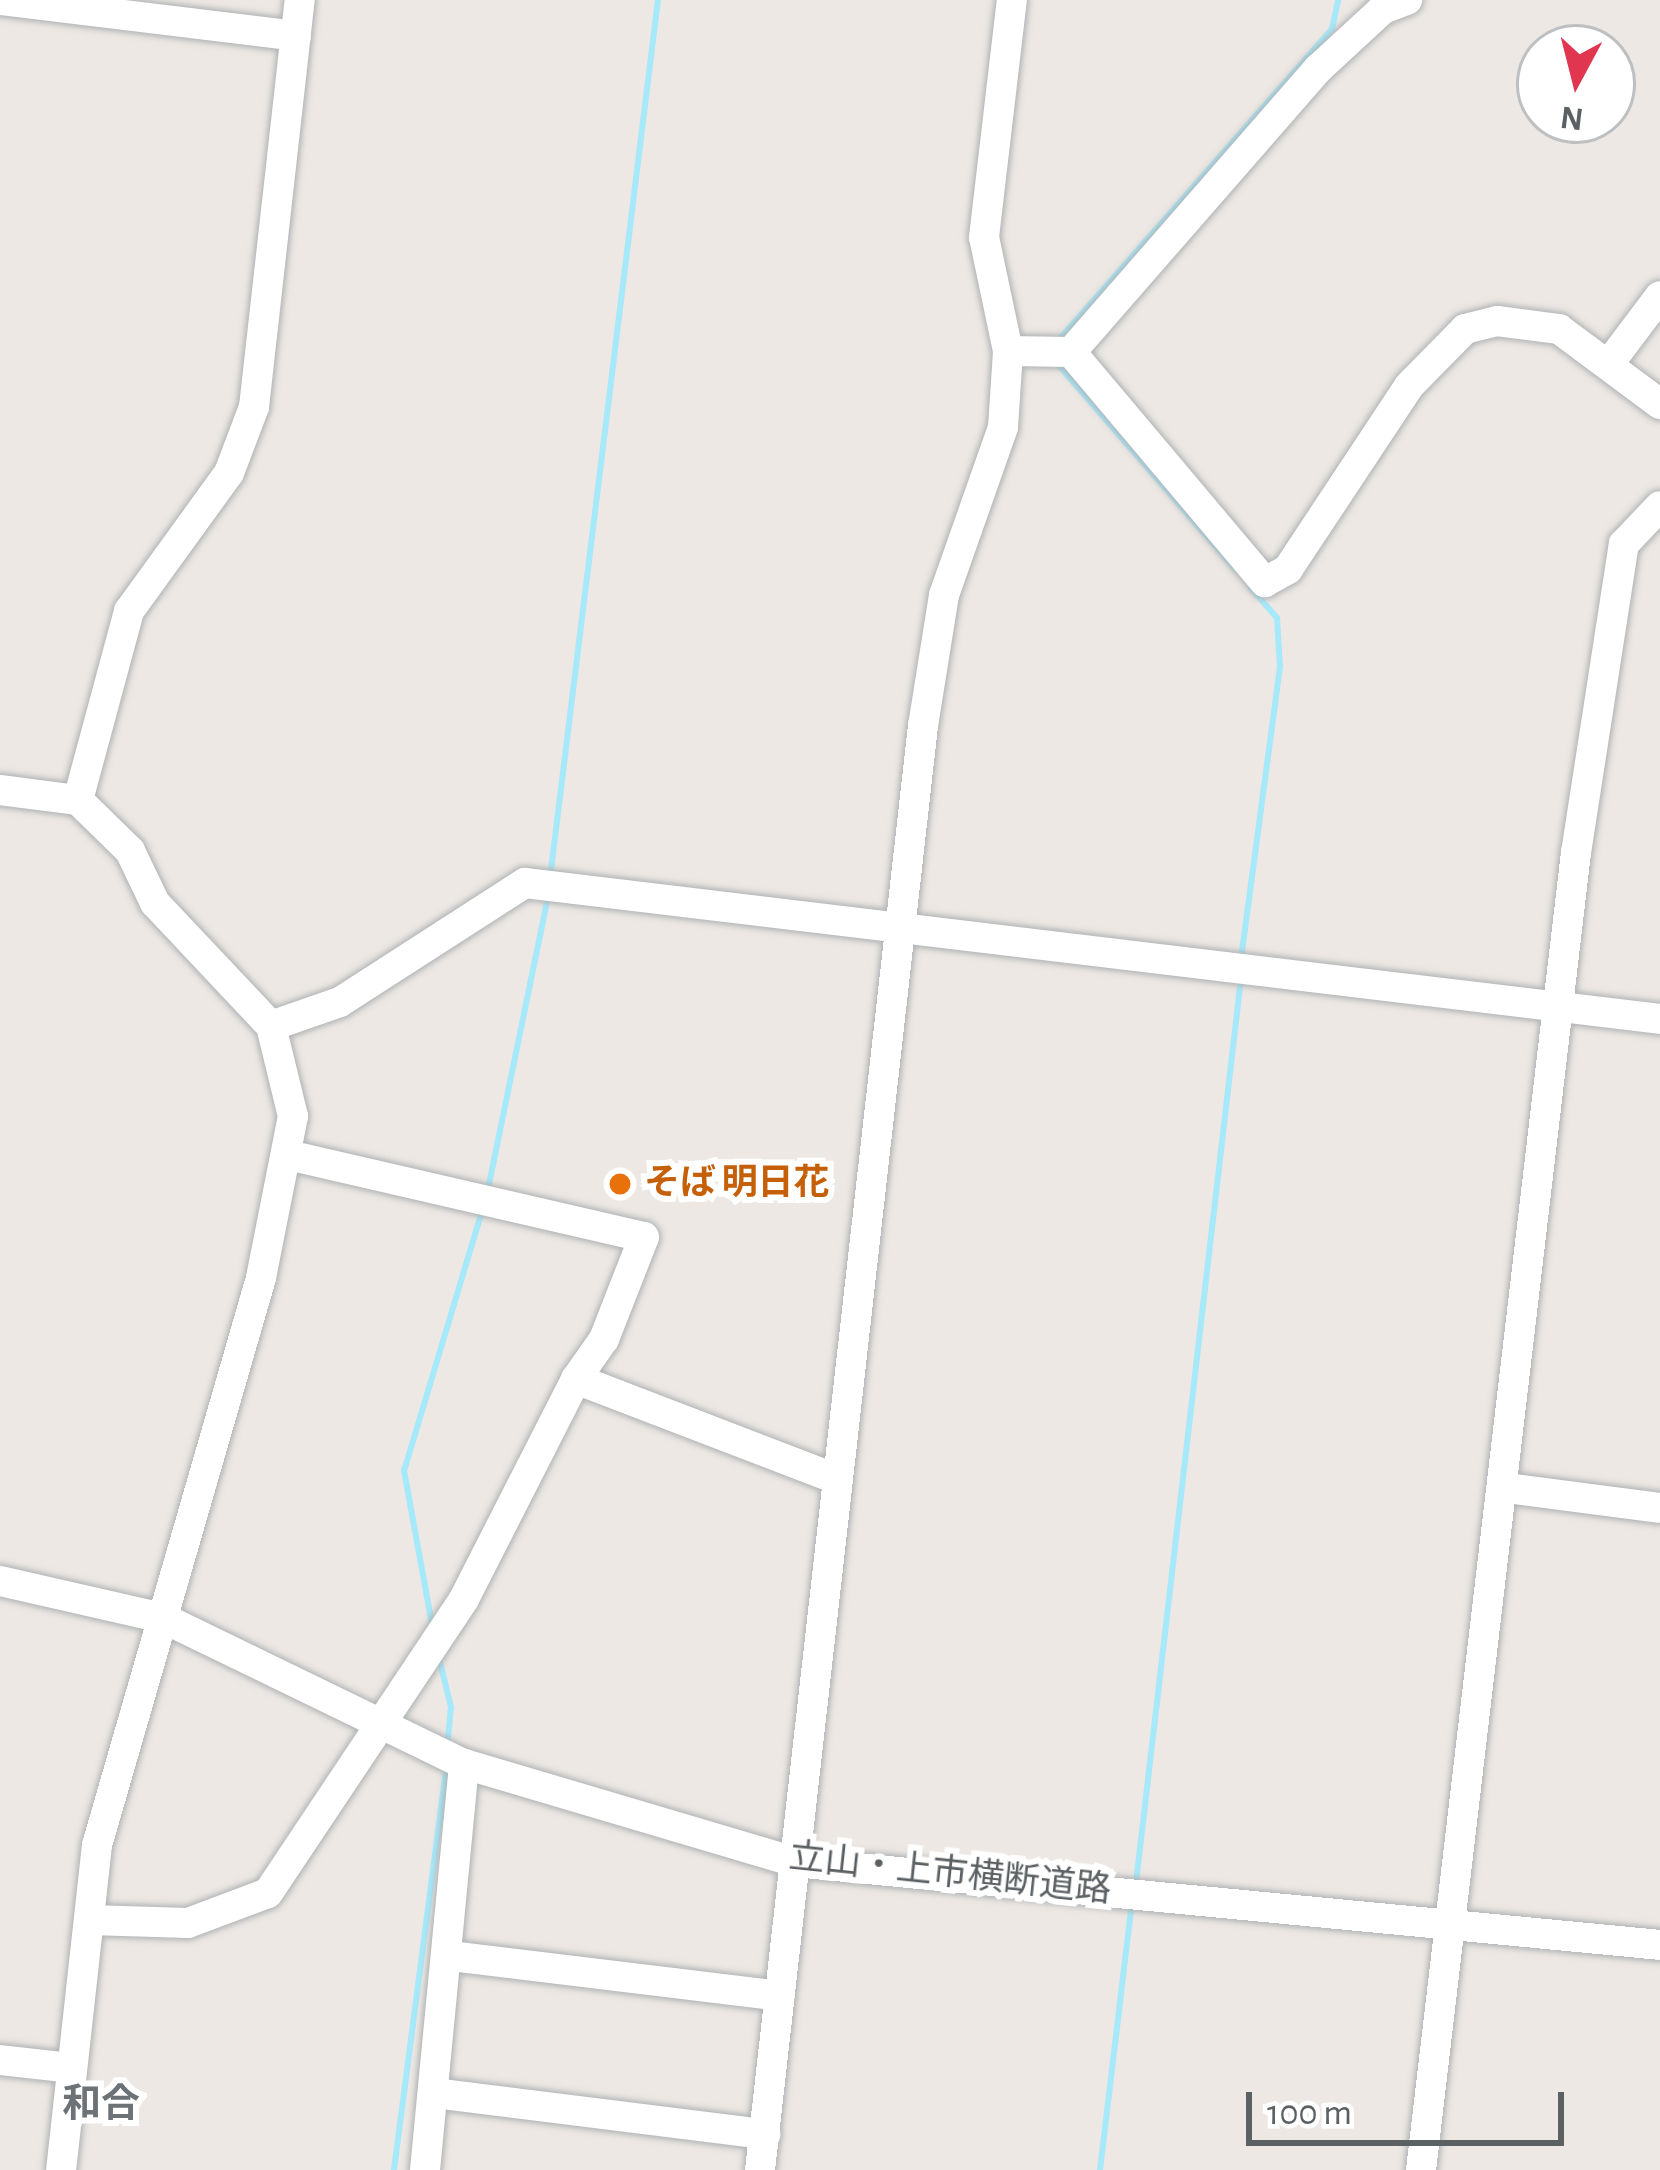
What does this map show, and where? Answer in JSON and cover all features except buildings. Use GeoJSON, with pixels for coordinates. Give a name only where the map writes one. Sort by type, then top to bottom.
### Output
{"type":"FeatureCollection","features":[{"type":"Feature","properties":{"kind":"street"},"geometry":{"type":"LineString","coordinates":[[0,0],[296,36]]}},
{"type":"Feature","properties":{"kind":"street"},"geometry":{"type":"LineString","coordinates":[[78,800],[129,610],[229,473],[254,407],[300,0]]}},
{"type":"Feature","properties":{"kind":"street"},"geometry":{"type":"LineString","coordinates":[[760,2170],[899,928],[944,595],[1004,427],[1008,351],[984,237],[1012,0]]}},
{"type":"Feature","properties":{"kind":"street"},"geometry":{"type":"LineString","coordinates":[[1071,352],[1318,69],[1406,0]]}},
{"type":"Feature","properties":{"kind":"street"},"geometry":{"type":"LineString","coordinates":[[1611,361],[1660,296]]}},
{"type":"Feature","properties":{"kind":"street"},"geometry":{"type":"LineString","coordinates":[[1008,351],[1071,352],[1265,582],[1288,569],[1409,386],[1465,329],[1497,321],[1558,329],[1611,361],[1660,404]]}},
{"type":"Feature","properties":{"kind":"street"},"geometry":{"type":"LineString","coordinates":[[1421,2170],[1448,1922],[1624,544],[1660,506]]}},
{"type":"Feature","properties":{"kind":"street"},"geometry":{"type":"LineString","coordinates":[[0,790],[78,800],[130,851],[155,903],[271,1026],[292,1082],[288,1154],[97,1845],[61,2170]]}},
{"type":"Feature","properties":{"kind":"street"},"geometry":{"type":"LineString","coordinates":[[271,1026],[340,1002],[525,883],[1660,1019]]}},
{"type":"Feature","properties":{"kind":"street"},"geometry":{"type":"LineString","coordinates":[[90,1920],[188,1922],[268,1893],[385,1727],[464,1599],[576,1379],[604,1339],[644,1237],[288,1154]]}},
{"type":"Feature","properties":{"kind":"street"},"geometry":{"type":"LineString","coordinates":[[576,1379],[837,1479]]}},
{"type":"Feature","properties":{"kind":"street"},"geometry":{"type":"LineString","coordinates":[[1507,1488],[1660,1508]]}},
{"type":"Feature","properties":{"kind":"street","name":"立山・上市横断道路"},"geometry":{"type":"LineString","coordinates":[[0,1581],[163,1618],[452,1758],[794,1862],[1660,1945]]}},
{"type":"Feature","properties":{"kind":"street"},"geometry":{"type":"LineString","coordinates":[[425,2170],[450,1956],[452,1758]]}},
{"type":"Feature","properties":{"kind":"street"},"geometry":{"type":"LineString","coordinates":[[450,1956],[780,1996]]}},
{"type":"Feature","properties":{"kind":"street"},"geometry":{"type":"LineString","coordinates":[[0,2060],[72,2068]]}},
{"type":"Feature","properties":{"kind":"street"},"geometry":{"type":"LineString","coordinates":[[434,2093],[764,2134]]}},
{"type":"Feature","properties":{"kind":"waterway"},"geometry":{"type":"LineString","coordinates":[[550,878],[658,0]]}},
{"type":"Feature","properties":{"kind":"waterway"},"geometry":{"type":"LineString","coordinates":[[1057,342],[1332,29],[1338,0]]}},
{"type":"Feature","properties":{"kind":"waterway"},"geometry":{"type":"LineString","coordinates":[[1055,361],[1235,569]]}},
{"type":"Feature","properties":{"kind":"waterway"},"geometry":{"type":"LineString","coordinates":[[1241,959],[1280,667],[1277,618],[1251,588]]}},
{"type":"Feature","properties":{"kind":"waterway"},"geometry":{"type":"LineString","coordinates":[[488,1189],[548,897]]}},
{"type":"Feature","properties":{"kind":"waterway"},"geometry":{"type":"LineString","coordinates":[[1136,1883],[1241,978]]}},
{"type":"Feature","properties":{"kind":"waterway"},"geometry":{"type":"LineString","coordinates":[[433,1630],[404,1471],[483,1208]]}},
{"type":"Feature","properties":{"kind":"waterway"},"geometry":{"type":"LineString","coordinates":[[438,1654],[451,1707],[447,1748]]}},
{"type":"Feature","properties":{"kind":"waterway"},"geometry":{"type":"LineString","coordinates":[[394,2170],[446,1767]]}},
{"type":"Feature","properties":{"kind":"waterway"},"geometry":{"type":"LineString","coordinates":[[1100,2170],[1132,1901]]}},
{"type":"Feature","properties":{"kind":"place","name":"そば 明日花"},"geometry":{"type":"Point","coordinates":[620,1184]}},
{"type":"Feature","properties":{"kind":"district","name":"和合"},"geometry":{"type":"Point","coordinates":[101,2105]}}]}
